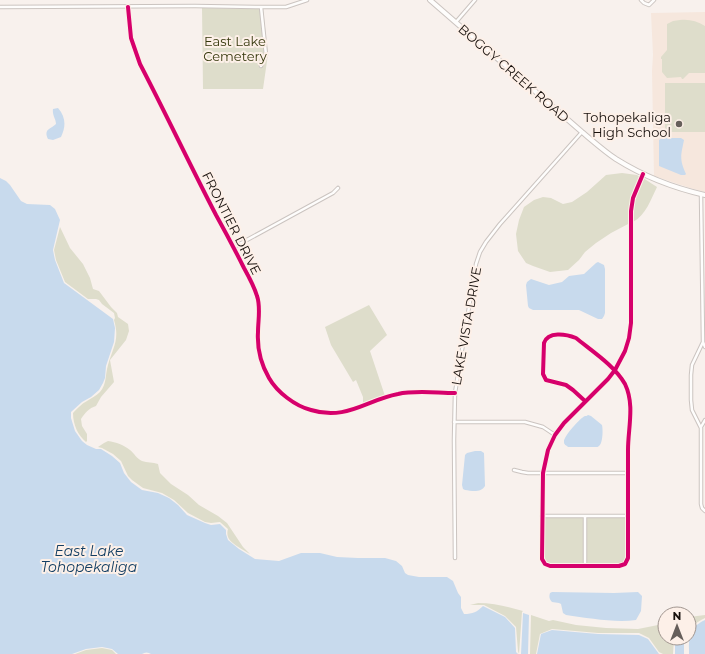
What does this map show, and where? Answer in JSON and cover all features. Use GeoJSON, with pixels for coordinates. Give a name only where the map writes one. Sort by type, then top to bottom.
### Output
{"type":"FeatureCollection","features":[{"type":"Feature","properties":{"kind":"main road","name":"BOGGY CREEK ROAD"},"geometry":{"type":"LineString","coordinates":[[430,0],[599,147],[616,159],[643,174],[703,195]]}},
{"type":"Feature","properties":{"kind":"street"},"geometry":{"type":"LineString","coordinates":[[0,7],[261,7],[286,6],[307,0]]}},
{"type":"Feature","properties":{"kind":"street"},"geometry":{"type":"LineString","coordinates":[[456,22],[475,0]]}},
{"type":"Feature","properties":{"kind":"street"},"geometry":{"type":"LineString","coordinates":[[641,0],[649,5],[654,0]]}},
{"type":"Feature","properties":{"kind":"street","name":"FRONTIER DRIVE"},"geometry":{"type":"LineString","coordinates":[[128,7],[131,38],[140,64],[234,247],[257,297],[259,312],[257,334],[260,358],[269,379],[282,395],[297,405],[309,410],[320,413],[335,413],[350,411],[389,396],[399,394],[412,392],[455,393]]}},
{"type":"Feature","properties":{"kind":"street"},"geometry":{"type":"LineString","coordinates":[[261,7],[266,54],[261,66]]}},
{"type":"Feature","properties":{"kind":"street","name":"LAKE VISTA DRIVE"},"geometry":{"type":"LineString","coordinates":[[455,558],[455,393],[476,264],[480,252],[486,242],[500,224],[582,132]]}},
{"type":"Feature","properties":{"kind":"street"},"geometry":{"type":"LineString","coordinates":[[585,401],[566,385],[546,380],[544,374],[544,343],[550,336],[569,335],[576,338],[615,370],[625,384],[630,399],[631,411],[628,448],[628,558],[625,564],[619,566],[550,566],[545,564],[542,559],[543,473],[548,450],[555,435],[564,423],[615,370],[625,351],[631,323],[633,198],[643,174]]}},
{"type":"Feature","properties":{"kind":"street"},"geometry":{"type":"LineString","coordinates":[[234,247],[338,188]]}},
{"type":"Feature","properties":{"kind":"street"},"geometry":{"type":"LineString","coordinates":[[701,428],[692,410],[691,376],[692,364],[703,342],[703,195]]}},
{"type":"Feature","properties":{"kind":"street"},"geometry":{"type":"LineString","coordinates":[[703,342],[705,347]]}},
{"type":"Feature","properties":{"kind":"street"},"geometry":{"type":"LineString","coordinates":[[704,510],[701,506],[701,428],[705,420]]}},
{"type":"Feature","properties":{"kind":"street"},"geometry":{"type":"LineString","coordinates":[[454,422],[525,422],[544,427],[555,435]]}},
{"type":"Feature","properties":{"kind":"street"},"geometry":{"type":"LineString","coordinates":[[514,470],[528,473],[628,473]]}},
{"type":"Feature","properties":{"kind":"street"},"geometry":{"type":"LineString","coordinates":[[542,516],[628,516]]}},
{"type":"Feature","properties":{"kind":"street"},"geometry":{"type":"LineString","coordinates":[[585,516],[585,566]]}},
{"type":"Feature","properties":{"kind":"shaded area","name":"Tohopekaliga High School"},"geometry":{"type":"Polygon","coordinates":[[[705,12],[705,192],[654,176],[653,55],[651,13],[705,12]]]}},
{"type":"Feature","properties":{"kind":"green space","name":"East Lake Cemetery"},"geometry":{"type":"Polygon","coordinates":[[[202,8],[263,9],[268,54],[263,89],[203,89],[202,8]]]}},
{"type":"Feature","properties":{"kind":"green space"},"geometry":{"type":"Polygon","coordinates":[[[680,20],[693,21],[705,26],[705,73],[689,73],[683,79],[681,77],[667,78],[662,72],[661,57],[667,50],[667,24],[680,20]]]}},
{"type":"Feature","properties":{"kind":"green space"},"geometry":{"type":"Polygon","coordinates":[[[665,83],[705,83],[705,132],[665,132],[665,83]]]}},
{"type":"Feature","properties":{"kind":"green space"},"geometry":{"type":"Polygon","coordinates":[[[622,173],[637,175],[640,177],[631,198],[630,223],[596,243],[568,270],[550,272],[526,263],[518,251],[516,234],[524,207],[534,200],[543,197],[551,198],[563,204],[572,202],[587,192],[606,175],[622,173]]]}},
{"type":"Feature","properties":{"kind":"green space"},"geometry":{"type":"Polygon","coordinates":[[[643,178],[657,187],[645,211],[633,222],[635,198],[643,178]]]}},
{"type":"Feature","properties":{"kind":"green space"},"geometry":{"type":"Polygon","coordinates":[[[60,227],[70,248],[83,264],[90,278],[93,289],[99,291],[117,313],[118,317],[128,324],[129,331],[126,340],[110,360],[114,382],[101,397],[96,406],[87,411],[81,419],[82,426],[87,434],[86,442],[76,429],[73,413],[98,393],[104,386],[108,365],[116,338],[115,318],[114,313],[99,300],[88,299],[65,282],[56,260],[54,250],[60,227]]]}},
{"type":"Feature","properties":{"kind":"green space"},"geometry":{"type":"Polygon","coordinates":[[[369,305],[387,335],[370,351],[385,396],[363,404],[363,397],[356,380],[353,382],[331,345],[325,327],[369,305]]]}},
{"type":"Feature","properties":{"kind":"green space"},"geometry":{"type":"Polygon","coordinates":[[[108,441],[125,447],[142,461],[158,464],[160,473],[171,484],[188,495],[199,505],[227,523],[243,547],[250,554],[228,538],[228,529],[220,522],[205,522],[188,513],[174,500],[162,493],[143,488],[132,480],[128,476],[121,461],[113,454],[98,447],[108,441]]]}},
{"type":"Feature","properties":{"kind":"green space"},"geometry":{"type":"Polygon","coordinates":[[[544,518],[583,518],[583,564],[551,564],[546,562],[544,558],[544,518]]]}},
{"type":"Feature","properties":{"kind":"green space"},"geometry":{"type":"Polygon","coordinates":[[[586,518],[627,518],[626,557],[624,563],[586,564],[586,518]]]}},
{"type":"Feature","properties":{"kind":"green space"},"geometry":{"type":"Polygon","coordinates":[[[478,603],[495,604],[523,611],[519,654],[516,627],[505,616],[484,605],[470,605],[478,603]]]}},
{"type":"Feature","properties":{"kind":"green space"},"geometry":{"type":"Polygon","coordinates":[[[531,615],[549,621],[553,620],[576,625],[606,628],[638,629],[657,625],[657,646],[674,646],[673,654],[663,654],[659,652],[649,638],[639,633],[598,633],[552,629],[540,634],[536,654],[530,654],[531,615]]]}},
{"type":"Feature","properties":{"kind":"green space"},"geometry":{"type":"Polygon","coordinates":[[[705,615],[705,618],[697,622],[697,616],[705,615]]]}},
{"type":"Feature","properties":{"kind":"green space"},"geometry":{"type":"Polygon","coordinates":[[[102,648],[112,650],[116,654],[75,654],[86,650],[102,648]]]}},
{"type":"Feature","properties":{"kind":"water"},"geometry":{"type":"Polygon","coordinates":[[[58,108],[64,118],[63,133],[61,137],[53,140],[48,139],[46,133],[47,131],[56,124],[53,109],[58,108]]]}},
{"type":"Feature","properties":{"kind":"water"},"geometry":{"type":"Polygon","coordinates":[[[662,138],[681,138],[684,140],[681,157],[685,175],[681,175],[659,166],[659,140],[662,138]]]}},
{"type":"Feature","properties":{"kind":"water","name":"East Lake Tohopekaliga"},"geometry":{"type":"Polygon","coordinates":[[[0,178],[10,185],[21,201],[27,204],[50,205],[55,209],[60,220],[53,250],[55,260],[64,283],[113,319],[115,328],[114,342],[106,366],[103,383],[99,390],[71,412],[71,418],[75,431],[82,441],[96,449],[101,449],[112,456],[120,463],[124,473],[131,482],[142,490],[158,493],[169,498],[187,515],[205,523],[211,525],[220,524],[226,530],[228,540],[255,559],[279,561],[301,553],[320,553],[337,557],[385,558],[396,561],[402,566],[405,573],[408,575],[419,577],[447,577],[453,581],[461,597],[461,608],[464,614],[475,612],[483,606],[505,617],[515,628],[516,652],[518,654],[151,654],[146,652],[142,654],[118,654],[112,649],[102,647],[86,649],[72,654],[0,654],[0,178]]]}},
{"type":"Feature","properties":{"kind":"water"},"geometry":{"type":"Polygon","coordinates":[[[598,262],[604,265],[605,269],[605,313],[602,319],[598,319],[579,310],[533,310],[529,308],[526,285],[531,279],[549,285],[562,282],[569,276],[584,274],[598,262]]]}},
{"type":"Feature","properties":{"kind":"water"},"geometry":{"type":"Polygon","coordinates":[[[588,415],[602,425],[603,430],[599,446],[568,447],[564,443],[566,436],[579,420],[588,415]]]}},
{"type":"Feature","properties":{"kind":"water"},"geometry":{"type":"Polygon","coordinates":[[[475,451],[481,451],[484,453],[485,486],[479,491],[465,490],[463,489],[462,485],[465,455],[475,451]]]}},
{"type":"Feature","properties":{"kind":"water"},"geometry":{"type":"Polygon","coordinates":[[[638,592],[642,596],[641,611],[636,620],[628,621],[601,620],[566,615],[563,613],[561,604],[550,600],[550,593],[638,592]]]}},
{"type":"Feature","properties":{"kind":"water"},"geometry":{"type":"Polygon","coordinates":[[[523,613],[529,615],[528,654],[521,654],[523,613]]]}},
{"type":"Feature","properties":{"kind":"water"},"geometry":{"type":"Polygon","coordinates":[[[705,620],[705,654],[689,654],[689,646],[697,646],[697,624],[705,620]]]}},
{"type":"Feature","properties":{"kind":"water"},"geometry":{"type":"Polygon","coordinates":[[[552,630],[598,634],[639,635],[648,639],[659,654],[537,654],[541,634],[552,630]]]}},
{"type":"Feature","properties":{"kind":"water"},"geometry":{"type":"Polygon","coordinates":[[[675,646],[684,646],[684,654],[675,654],[675,646]]]}},
{"type":"Feature","properties":{"kind":"cycle path"},"geometry":{"type":"LineString","coordinates":[[128,7],[131,38],[140,64],[206,196],[250,278],[259,305],[258,344],[260,356],[266,373],[272,383],[293,402],[305,408],[323,413],[345,411],[387,397],[405,393],[455,393]]}},
{"type":"Feature","properties":{"kind":"cycle path"},"geometry":{"type":"LineString","coordinates":[[585,401],[566,385],[546,380],[543,374],[544,343],[549,337],[558,334],[576,338],[603,359],[609,365],[615,371],[621,377],[628,392],[630,400],[628,450],[628,558],[625,564],[619,566],[550,566],[545,564],[542,559],[543,473],[548,450],[555,435],[564,423],[608,379],[615,370],[625,351],[631,323],[631,211],[633,198],[643,174]]}},
{"type":"Feature","properties":{"kind":"place","name":"Tohopekaliga High School"},"geometry":{"type":"Point","coordinates":[679,124]}}]}
